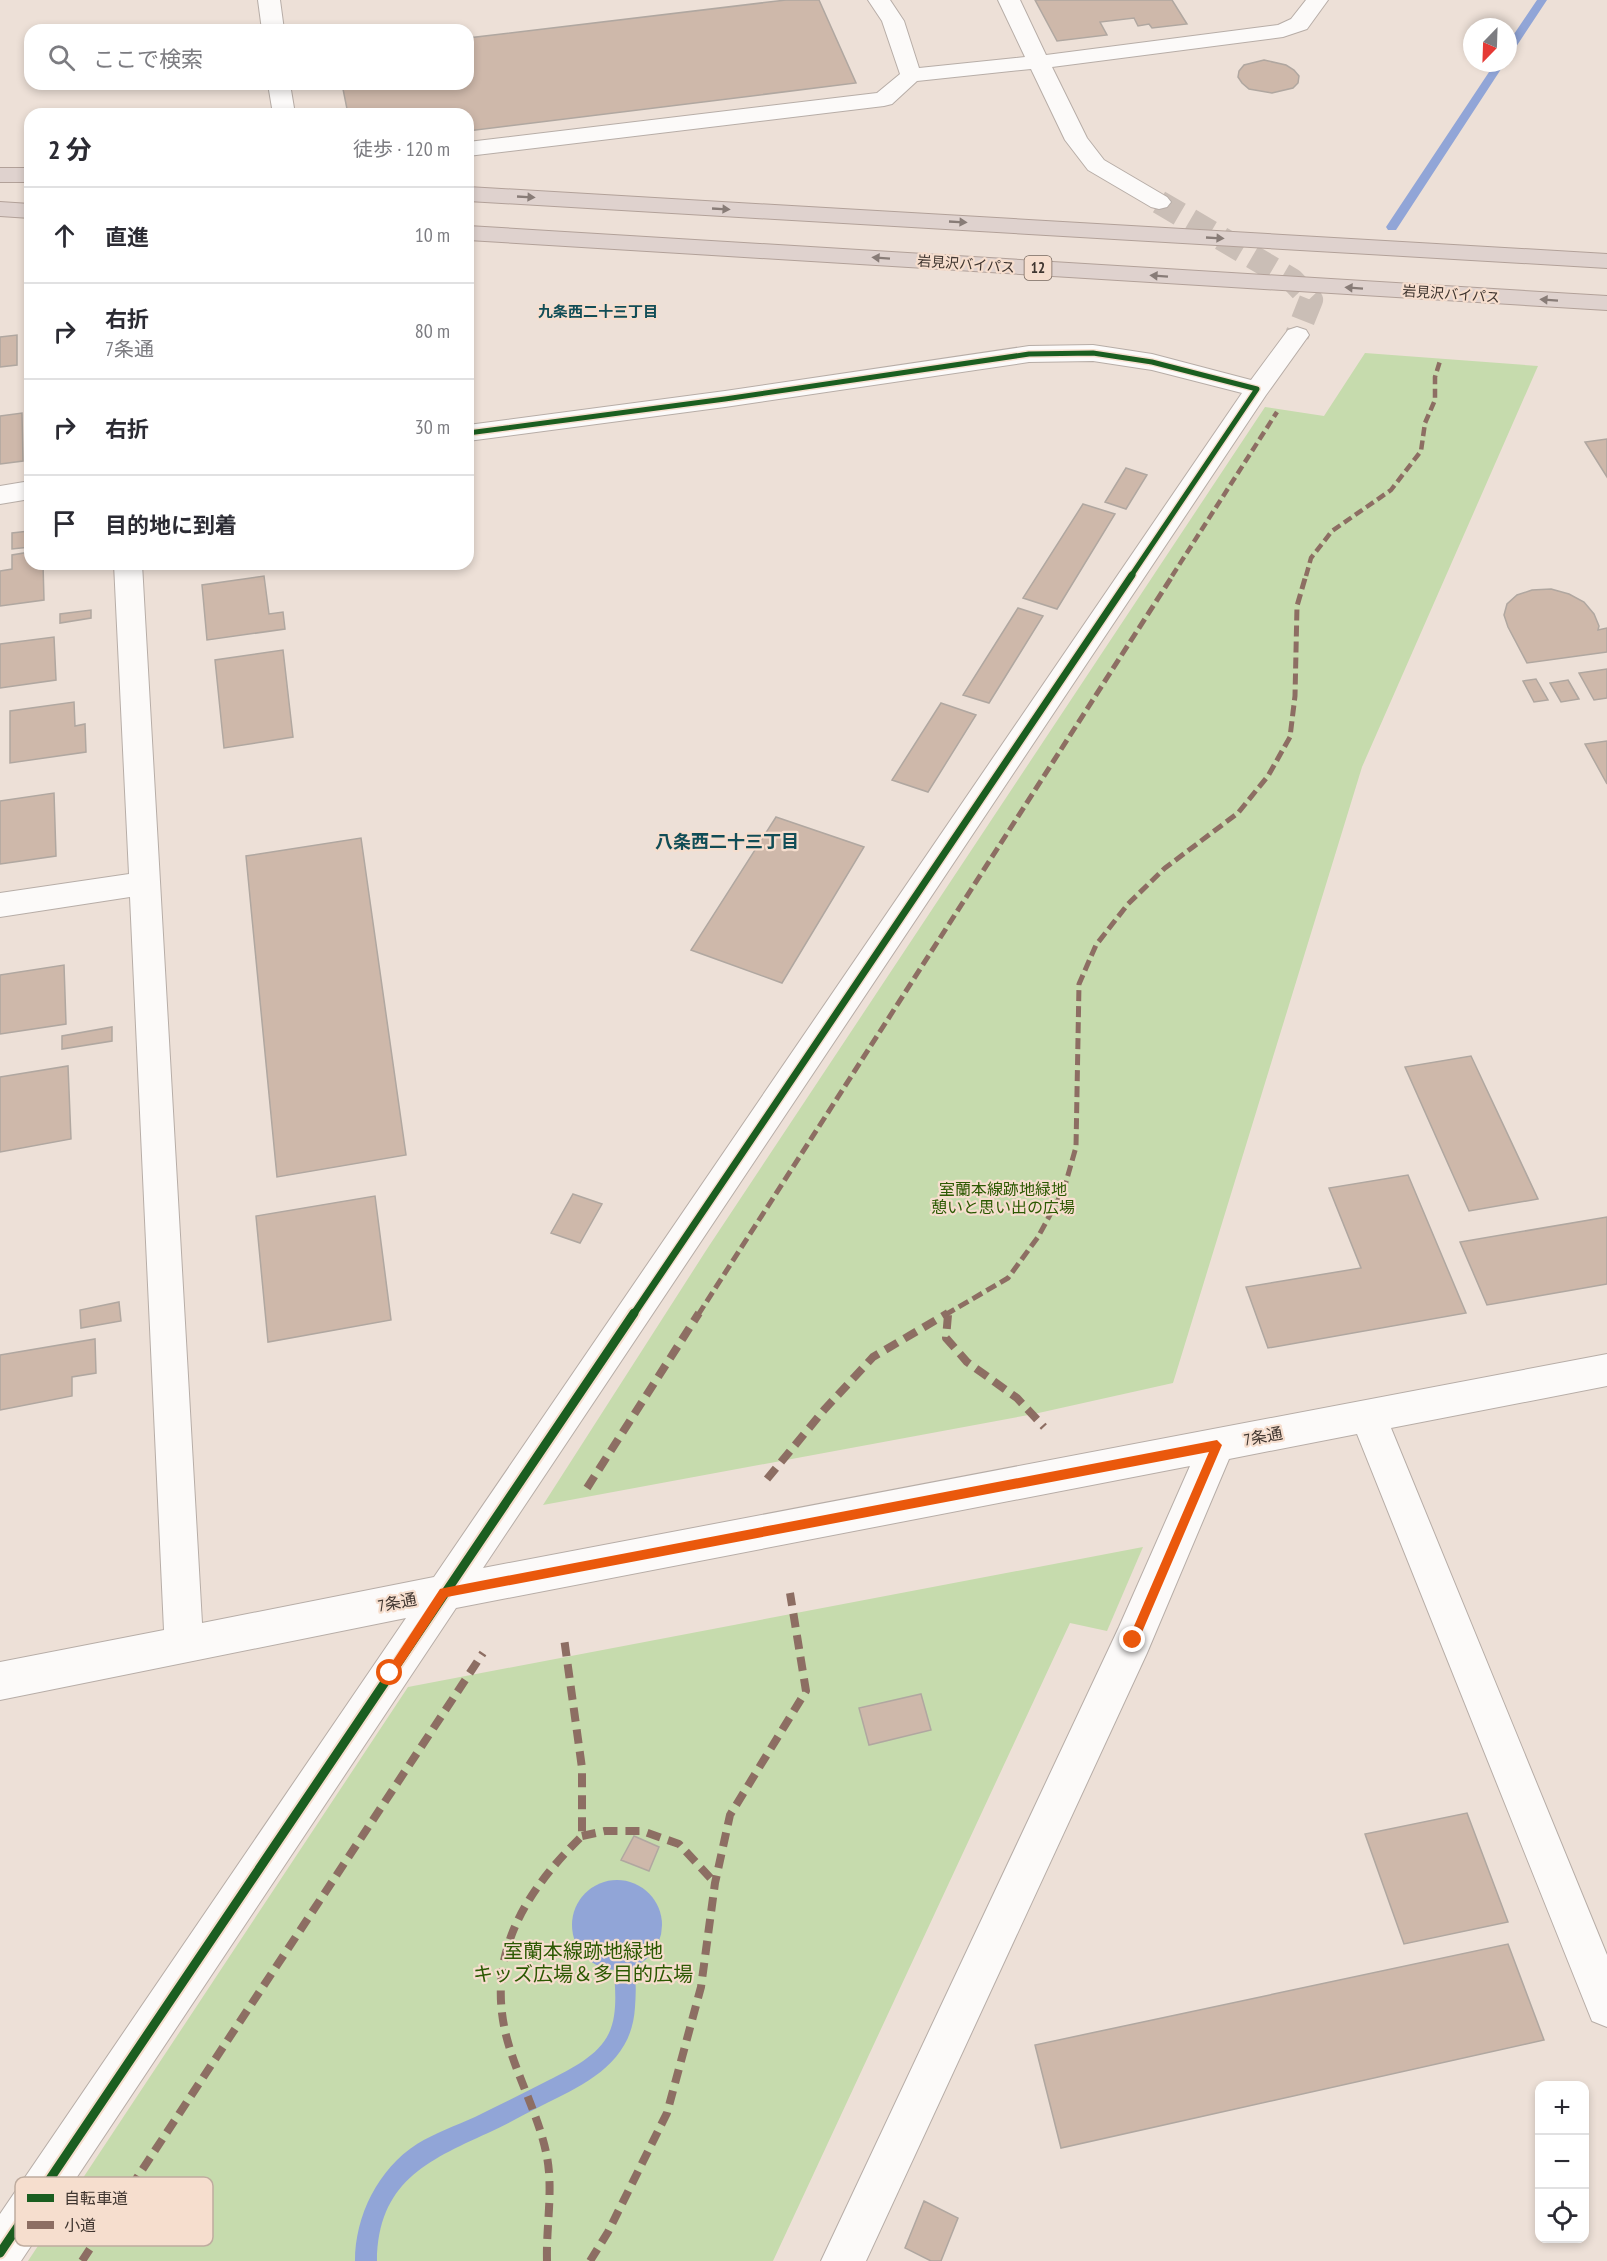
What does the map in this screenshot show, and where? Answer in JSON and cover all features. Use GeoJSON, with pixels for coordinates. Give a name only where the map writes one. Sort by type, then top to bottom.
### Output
{"type":"FeatureCollection","features":[{"type":"Feature","properties":{"kind":"highway"},"geometry":{"type":"LineString","coordinates":[[0,175],[24,175]]}},
{"type":"Feature","properties":{"kind":"highway"},"geometry":{"type":"LineString","coordinates":[[474,194],[1607,261]]}},
{"type":"Feature","properties":{"kind":"highway"},"geometry":{"type":"LineString","coordinates":[[0,209],[24,210]]}},
{"type":"Feature","properties":{"kind":"highway","name":"岩見沢バイパス"},"geometry":{"type":"LineString","coordinates":[[474,233],[1607,303]]}},
{"type":"Feature","properties":{"kind":"street"},"geometry":{"type":"LineString","coordinates":[[273,24],[274,0]]}},
{"type":"Feature","properties":{"kind":"street"},"geometry":{"type":"LineString","coordinates":[[879,0],[893,21],[911,75]]}},
{"type":"Feature","properties":{"kind":"street"},"geometry":{"type":"LineString","coordinates":[[1009,0],[1076,140],[1096,165],[1159,202]]}},
{"type":"Feature","properties":{"kind":"street"},"geometry":{"type":"LineString","coordinates":[[474,148],[884,99],[911,75],[1039,62],[1283,31],[1299,24],[1317,0]]}},
{"type":"Feature","properties":{"kind":"street"},"geometry":{"type":"LineString","coordinates":[[280,90],[283,108]]}},
{"type":"Feature","properties":{"kind":"street"},"geometry":{"type":"LineString","coordinates":[[51,2177],[1257,389],[1297,335]]}},
{"type":"Feature","properties":{"kind":"street"},"geometry":{"type":"LineString","coordinates":[[474,432],[725,399],[1029,354],[1092,353],[1152,362],[1257,389]]}},
{"type":"Feature","properties":{"kind":"street"},"geometry":{"type":"LineString","coordinates":[[0,495],[24,491]]}},
{"type":"Feature","properties":{"kind":"street"},"geometry":{"type":"LineString","coordinates":[[128,570],[184,1644]]}},
{"type":"Feature","properties":{"kind":"street"},"geometry":{"type":"LineString","coordinates":[[0,905],[146,883]]}},
{"type":"Feature","properties":{"kind":"street","name":"7条通"},"geometry":{"type":"LineString","coordinates":[[0,1681],[444,1593],[1607,1370]]}},
{"type":"Feature","properties":{"kind":"street"},"geometry":{"type":"LineString","coordinates":[[1368,1416],[1607,2006]]}},
{"type":"Feature","properties":{"kind":"street"},"geometry":{"type":"LineString","coordinates":[[843,2261],[1133,1640],[1217,1445]]}},
{"type":"Feature","properties":{"kind":"street"},"geometry":{"type":"LineString","coordinates":[[0,2253],[15,2231]]}},
{"type":"Feature","properties":{"kind":"green space","name":"室蘭本線跡地緑地 憩いと思い出の広場"},"geometry":{"type":"Polygon","coordinates":[[[1365,353],[1538,366],[1362,767],[1173,1383],[1034,1414],[543,1505],[707,1249],[1265,407],[1324,416],[1365,353]]]}},
{"type":"Feature","properties":{"kind":"green space","name":"室蘭本線跡地緑地 キッズ広場＆多目的広場"},"geometry":{"type":"Polygon","coordinates":[[[1143,1547],[1107,1631],[1070,1623],[773,2261],[28,2261],[38,2246],[213,2246],[213,2177],[84,2177],[408,1687],[1143,1547]]]}},
{"type":"Feature","properties":{"kind":"water"},"geometry":{"type":"Polygon","coordinates":[[[617,1880],[634,1884],[649,1893],[658,1908],[662,1925],[658,1942],[649,1957],[634,1966],[617,1970],[600,1966],[585,1957],[576,1942],[572,1925],[576,1908],[585,1893],[600,1884],[617,1880]]]}},
{"type":"Feature","properties":{"kind":"building"},"geometry":{"type":"Polygon","coordinates":[[[786,0],[819,0],[856,83],[474,130],[474,108],[347,108],[343,90],[474,90],[474,37],[786,0]]]}},
{"type":"Feature","properties":{"kind":"building"},"geometry":{"type":"Polygon","coordinates":[[[1035,0],[1172,0],[1187,24],[1152,28],[1149,24],[1138,26],[1134,18],[1100,22],[1107,35],[1057,41],[1035,0]]]}},
{"type":"Feature","properties":{"kind":"building"},"geometry":{"type":"Polygon","coordinates":[[[1264,60],[1286,65],[1294,70],[1299,76],[1298,83],[1293,88],[1272,93],[1249,89],[1238,77],[1239,71],[1244,65],[1264,60]]]}},
{"type":"Feature","properties":{"kind":"building"},"geometry":{"type":"Polygon","coordinates":[[[17,335],[17,365],[0,367],[0,337],[17,335]]]}},
{"type":"Feature","properties":{"kind":"building"},"geometry":{"type":"Polygon","coordinates":[[[22,413],[23,461],[0,464],[0,416],[22,413]]]}},
{"type":"Feature","properties":{"kind":"building"},"geometry":{"type":"Polygon","coordinates":[[[1607,439],[1607,477],[1585,442],[1607,439]]]}},
{"type":"Feature","properties":{"kind":"building"},"geometry":{"type":"Polygon","coordinates":[[[1126,468],[1147,475],[1126,509],[1105,502],[1126,468]]]}},
{"type":"Feature","properties":{"kind":"building"},"geometry":{"type":"Polygon","coordinates":[[[1083,504],[1115,514],[1057,609],[1023,598],[1083,504]]]}},
{"type":"Feature","properties":{"kind":"building"},"geometry":{"type":"Polygon","coordinates":[[[24,532],[24,548],[12,549],[12,533],[24,532]]]}},
{"type":"Feature","properties":{"kind":"building"},"geometry":{"type":"Polygon","coordinates":[[[24,553],[24,570],[43,570],[44,600],[0,606],[0,571],[12,569],[12,555],[24,553]]]}},
{"type":"Feature","properties":{"kind":"building"},"geometry":{"type":"Polygon","coordinates":[[[264,576],[269,614],[283,612],[285,629],[207,640],[202,585],[264,576]]]}},
{"type":"Feature","properties":{"kind":"building"},"geometry":{"type":"Polygon","coordinates":[[[1551,589],[1569,594],[1584,602],[1594,614],[1599,626],[1598,630],[1607,628],[1607,652],[1527,663],[1508,627],[1504,615],[1507,604],[1517,595],[1532,590],[1551,589]]]}},
{"type":"Feature","properties":{"kind":"building"},"geometry":{"type":"Polygon","coordinates":[[[1018,608],[1043,616],[989,703],[963,695],[1018,608]]]}},
{"type":"Feature","properties":{"kind":"building"},"geometry":{"type":"Polygon","coordinates":[[[91,610],[91,618],[60,623],[60,614],[91,610]]]}},
{"type":"Feature","properties":{"kind":"building"},"geometry":{"type":"Polygon","coordinates":[[[54,637],[56,680],[0,688],[0,644],[54,637]]]}},
{"type":"Feature","properties":{"kind":"building"},"geometry":{"type":"Polygon","coordinates":[[[283,650],[293,737],[224,748],[215,660],[283,650]]]}},
{"type":"Feature","properties":{"kind":"building"},"geometry":{"type":"Polygon","coordinates":[[[1607,669],[1607,698],[1594,700],[1579,673],[1607,669]]]}},
{"type":"Feature","properties":{"kind":"building"},"geometry":{"type":"Polygon","coordinates":[[[1536,679],[1548,700],[1534,702],[1523,681],[1536,679]]]}},
{"type":"Feature","properties":{"kind":"building"},"geometry":{"type":"Polygon","coordinates":[[[1568,680],[1579,699],[1561,702],[1550,683],[1568,680]]]}},
{"type":"Feature","properties":{"kind":"building"},"geometry":{"type":"Polygon","coordinates":[[[74,702],[75,726],[85,724],[86,752],[10,763],[10,711],[74,702]]]}},
{"type":"Feature","properties":{"kind":"building"},"geometry":{"type":"Polygon","coordinates":[[[941,703],[976,715],[928,792],[892,780],[941,703]]]}},
{"type":"Feature","properties":{"kind":"building"},"geometry":{"type":"Polygon","coordinates":[[[1607,741],[1607,784],[1585,744],[1607,741]]]}},
{"type":"Feature","properties":{"kind":"building"},"geometry":{"type":"Polygon","coordinates":[[[54,793],[56,856],[0,864],[0,801],[54,793]]]}},
{"type":"Feature","properties":{"kind":"building"},"geometry":{"type":"Polygon","coordinates":[[[776,817],[864,847],[782,983],[691,950],[776,817]]]}},
{"type":"Feature","properties":{"kind":"building"},"geometry":{"type":"Polygon","coordinates":[[[361,838],[406,1155],[277,1177],[246,856],[361,838]]]}},
{"type":"Feature","properties":{"kind":"building"},"geometry":{"type":"Polygon","coordinates":[[[64,965],[66,1024],[0,1034],[0,975],[64,965]]]}},
{"type":"Feature","properties":{"kind":"building"},"geometry":{"type":"Polygon","coordinates":[[[112,1027],[112,1041],[62,1049],[62,1036],[112,1027]]]}},
{"type":"Feature","properties":{"kind":"building"},"geometry":{"type":"Polygon","coordinates":[[[1471,1056],[1538,1199],[1469,1211],[1405,1067],[1471,1056]]]}},
{"type":"Feature","properties":{"kind":"building"},"geometry":{"type":"Polygon","coordinates":[[[68,1066],[71,1139],[0,1152],[0,1077],[68,1066]]]}},
{"type":"Feature","properties":{"kind":"building"},"geometry":{"type":"Polygon","coordinates":[[[1408,1175],[1466,1313],[1268,1348],[1246,1287],[1361,1268],[1329,1188],[1408,1175]]]}},
{"type":"Feature","properties":{"kind":"building"},"geometry":{"type":"Polygon","coordinates":[[[573,1194],[602,1204],[580,1243],[551,1233],[573,1194]]]}},
{"type":"Feature","properties":{"kind":"building"},"geometry":{"type":"Polygon","coordinates":[[[375,1196],[391,1320],[268,1342],[256,1216],[375,1196]]]}},
{"type":"Feature","properties":{"kind":"building"},"geometry":{"type":"Polygon","coordinates":[[[1607,1217],[1607,1284],[1487,1305],[1460,1242],[1607,1217]]]}},
{"type":"Feature","properties":{"kind":"building"},"geometry":{"type":"Polygon","coordinates":[[[119,1302],[121,1321],[81,1328],[80,1310],[119,1302]]]}},
{"type":"Feature","properties":{"kind":"building"},"geometry":{"type":"Polygon","coordinates":[[[95,1339],[96,1373],[72,1377],[72,1396],[0,1410],[0,1355],[95,1339]]]}},
{"type":"Feature","properties":{"kind":"building"},"geometry":{"type":"Polygon","coordinates":[[[921,1694],[931,1730],[869,1745],[859,1708],[921,1694]]]}},
{"type":"Feature","properties":{"kind":"building"},"geometry":{"type":"Polygon","coordinates":[[[1467,1813],[1508,1922],[1404,1944],[1365,1834],[1467,1813]]]}},
{"type":"Feature","properties":{"kind":"building"},"geometry":{"type":"Polygon","coordinates":[[[634,1836],[659,1847],[649,1871],[621,1860],[634,1836]]]}},
{"type":"Feature","properties":{"kind":"building"},"geometry":{"type":"Polygon","coordinates":[[[1508,1944],[1544,2040],[1061,2148],[1035,2045],[1508,1944]]]}},
{"type":"Feature","properties":{"kind":"building"},"geometry":{"type":"Polygon","coordinates":[[[924,2201],[958,2218],[941,2261],[931,2261],[905,2248],[924,2201]]]}},
{"type":"Feature","properties":{"kind":"waterway"},"geometry":{"type":"LineString","coordinates":[[1517,38],[1542,0]]}},
{"type":"Feature","properties":{"kind":"waterway"},"geometry":{"type":"LineString","coordinates":[[1392,227],[1494,72]]}},
{"type":"Feature","properties":{"kind":"waterway"},"geometry":{"type":"LineString","coordinates":[[366,2261],[368,2235],[376,2210],[396,2176],[413,2160],[442,2143],[576,2077],[606,2055],[621,2030],[625,2000],[624,1969]]}},
{"type":"Feature","properties":{"kind":"tunnel"},"geometry":{"type":"LineString","coordinates":[[1159,202],[1292,280],[1311,300],[1297,335]]}},
{"type":"Feature","properties":{"kind":"marked path"},"geometry":{"type":"LineString","coordinates":[[767,1479],[824,1410],[873,1357],[1008,1278],[1038,1237],[1064,1189],[1076,1147],[1079,984],[1096,945],[1128,904],[1165,868],[1238,813],[1268,776],[1290,737],[1295,696],[1297,606],[1311,558],[1332,531],[1391,490],[1421,451],[1425,423],[1435,400],[1435,377],[1440,361]]}},
{"type":"Feature","properties":{"kind":"marked path"},"geometry":{"type":"LineString","coordinates":[[587,1488],[1277,412]]}},
{"type":"Feature","properties":{"kind":"marked path"},"geometry":{"type":"LineString","coordinates":[[948,1315],[946,1338],[967,1362],[1017,1398],[1044,1427]]}},
{"type":"Feature","properties":{"kind":"marked path"},"geometry":{"type":"LineString","coordinates":[[590,2261],[608,2232],[667,2113],[701,1987],[715,1883],[730,1815],[806,1691],[790,1593]]}},
{"type":"Feature","properties":{"kind":"marked path"},"geometry":{"type":"LineString","coordinates":[[547,2261],[549,2170],[537,2120],[507,2037],[501,1983],[510,1935],[520,1913],[532,1892],[547,1873],[582,1836],[582,1768],[564,1638]]}},
{"type":"Feature","properties":{"kind":"marked path"},"geometry":{"type":"LineString","coordinates":[[137,2177],[483,1653]]}},
{"type":"Feature","properties":{"kind":"marked path"},"geometry":{"type":"LineString","coordinates":[[582,1836],[605,1831],[642,1831],[679,1844],[715,1883]]}},
{"type":"Feature","properties":{"kind":"marked path"},"geometry":{"type":"LineString","coordinates":[[82,2261],[92,2246]]}},
{"type":"Feature","properties":{"kind":"cycle path"},"geometry":{"type":"LineString","coordinates":[[51,2177],[1257,389],[1152,362],[1093,353],[1029,354],[725,399],[474,432]]}},
{"type":"Feature","properties":{"kind":"cycle path"},"geometry":{"type":"LineString","coordinates":[[0,2253],[15,2231]]}},
{"type":"Feature","properties":{"kind":"district","name":"九条西二十三丁目"},"geometry":{"type":"Point","coordinates":[598,312]}},
{"type":"Feature","properties":{"kind":"district","name":"八条西二十三丁目"},"geometry":{"type":"Point","coordinates":[727,842]}},
{"type":"Feature","properties":{"kind":"route"},"geometry":{"type":"LineString","coordinates":[[390,1673],[444,1593],[1217,1445],[1133,1640]]}}]}
